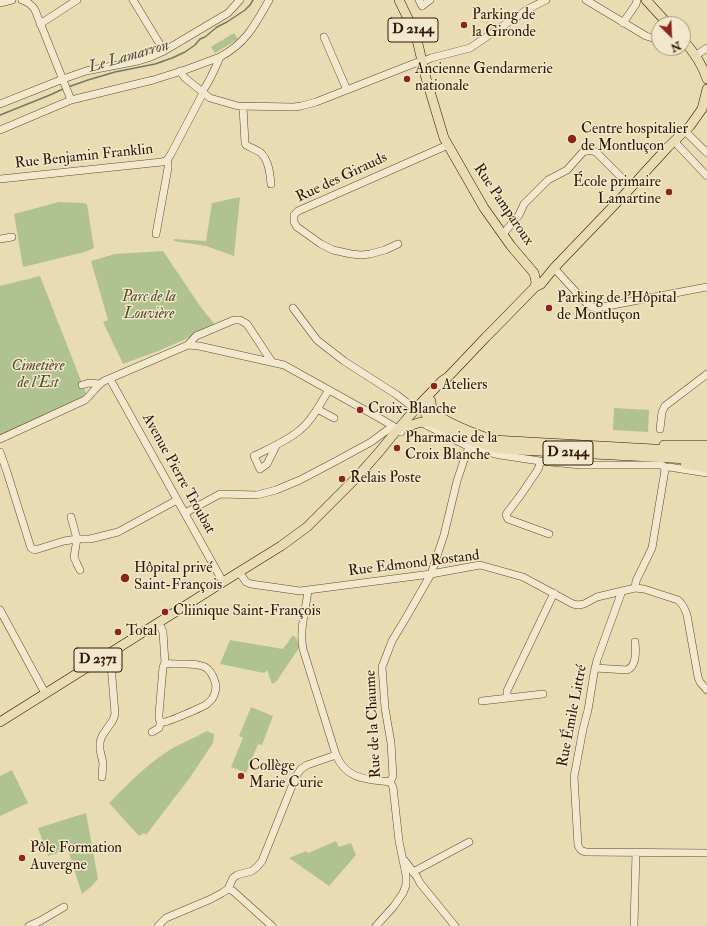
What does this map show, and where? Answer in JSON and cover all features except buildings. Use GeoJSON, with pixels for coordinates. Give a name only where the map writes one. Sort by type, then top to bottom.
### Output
{"type":"FeatureCollection","features":[{"type":"Feature","properties":{"kind":"main road","name":"D 2144"},"geometry":{"type":"LineString","coordinates":[[399,0],[414,31],[426,78],[446,142]]}},
{"type":"Feature","properties":{"kind":"main road"},"geometry":{"type":"LineString","coordinates":[[646,1],[660,16]]}},
{"type":"Feature","properties":{"kind":"main road"},"geometry":{"type":"LineString","coordinates":[[691,51],[704,71],[707,79]]}},
{"type":"Feature","properties":{"kind":"main road"},"geometry":{"type":"LineString","coordinates":[[537,281],[554,268],[674,141],[705,113],[707,89]]}},
{"type":"Feature","properties":{"kind":"main road","name":"Rue Pamparoux"},"geometry":{"type":"LineString","coordinates":[[446,142],[484,208],[537,281]]}},
{"type":"Feature","properties":{"kind":"main road"},"geometry":{"type":"LineString","coordinates":[[422,411],[442,381],[448,377],[495,328],[537,281],[554,268]]}},
{"type":"Feature","properties":{"kind":"main road"},"geometry":{"type":"LineString","coordinates":[[398,431],[422,411],[488,340],[495,328]]}},
{"type":"Feature","properties":{"kind":"main road","name":"D 2144"},"geometry":{"type":"LineString","coordinates":[[422,411],[443,419],[473,434],[493,440],[707,452]]}},
{"type":"Feature","properties":{"kind":"main road","name":"D 2144"},"geometry":{"type":"LineString","coordinates":[[422,411],[434,423],[474,442],[500,448],[707,460]]}},
{"type":"Feature","properties":{"kind":"main road","name":"D 2371"},"geometry":{"type":"LineString","coordinates":[[0,722],[281,546],[307,527],[355,479],[398,431],[422,411]]}},
{"type":"Feature","properties":{"kind":"main road"},"geometry":{"type":"LineString","coordinates":[[631,448],[665,444],[707,445]]}},
{"type":"Feature","properties":{"kind":"main road"},"geometry":{"type":"LineString","coordinates":[[666,458],[688,465],[707,468]]}},
{"type":"Feature","properties":{"kind":"street"},"geometry":{"type":"LineString","coordinates":[[0,3],[12,0]]}},
{"type":"Feature","properties":{"kind":"street"},"geometry":{"type":"LineString","coordinates":[[22,0],[32,2],[71,100]]}},
{"type":"Feature","properties":{"kind":"street"},"geometry":{"type":"LineString","coordinates":[[40,24],[77,0]]}},
{"type":"Feature","properties":{"kind":"street"},"geometry":{"type":"LineString","coordinates":[[133,0],[164,51]]}},
{"type":"Feature","properties":{"kind":"street"},"geometry":{"type":"LineString","coordinates":[[0,104],[64,83],[86,71],[148,58],[164,51],[228,13],[240,0]]}},
{"type":"Feature","properties":{"kind":"street"},"geometry":{"type":"LineString","coordinates":[[0,130],[71,100],[122,88],[180,71],[220,57],[229,52],[247,36],[269,0]]}},
{"type":"Feature","properties":{"kind":"street"},"geometry":{"type":"LineString","coordinates":[[419,0],[422,6],[430,0]]}},
{"type":"Feature","properties":{"kind":"street"},"geometry":{"type":"LineString","coordinates":[[528,9],[529,0]]}},
{"type":"Feature","properties":{"kind":"street"},"geometry":{"type":"LineString","coordinates":[[180,71],[185,78],[210,98],[242,107],[301,106],[316,102],[418,62],[470,48],[528,9],[535,2],[546,0]]}},
{"type":"Feature","properties":{"kind":"street"},"geometry":{"type":"LineString","coordinates":[[586,0],[623,23],[651,38]]}},
{"type":"Feature","properties":{"kind":"street"},"geometry":{"type":"LineString","coordinates":[[623,23],[636,2],[646,1]]}},
{"type":"Feature","properties":{"kind":"street"},"geometry":{"type":"LineString","coordinates":[[324,37],[347,90]]}},
{"type":"Feature","properties":{"kind":"street"},"geometry":{"type":"LineString","coordinates":[[695,56],[707,48]]}},
{"type":"Feature","properties":{"kind":"street","name":"Rue Benjamin Franklin"},"geometry":{"type":"LineString","coordinates":[[0,179],[162,162],[167,160],[207,86],[220,57]]}},
{"type":"Feature","properties":{"kind":"street"},"geometry":{"type":"LineString","coordinates":[[242,107],[245,143],[261,153],[265,159],[270,174],[271,184]]}},
{"type":"Feature","properties":{"kind":"street"},"geometry":{"type":"LineString","coordinates":[[685,131],[707,153]]}},
{"type":"Feature","properties":{"kind":"street"},"geometry":{"type":"LineString","coordinates":[[674,141],[707,176]]}},
{"type":"Feature","properties":{"kind":"street","name":"Rue des Girauds"},"geometry":{"type":"LineString","coordinates":[[398,244],[385,250],[364,255],[333,250],[321,244],[297,227],[294,222],[294,215],[298,211],[446,142]]}},
{"type":"Feature","properties":{"kind":"street"},"geometry":{"type":"LineString","coordinates":[[503,234],[519,215],[524,204],[548,180],[567,170],[583,152],[587,150],[596,152],[631,187]]}},
{"type":"Feature","properties":{"kind":"street"},"geometry":{"type":"LineString","coordinates":[[156,234],[168,168],[167,160]]}},
{"type":"Feature","properties":{"kind":"street"},"geometry":{"type":"LineString","coordinates":[[0,239],[12,236]]}},
{"type":"Feature","properties":{"kind":"street"},"geometry":{"type":"LineString","coordinates":[[554,268],[588,305],[597,308],[707,287]]}},
{"type":"Feature","properties":{"kind":"street"},"geometry":{"type":"LineString","coordinates":[[293,308],[317,340],[344,361],[422,411],[471,448],[500,455],[540,461],[581,465],[661,465],[666,468],[707,473]]}},
{"type":"Feature","properties":{"kind":"street"},"geometry":{"type":"LineString","coordinates":[[0,439],[85,400],[100,384],[188,345],[196,336],[234,320],[240,320],[247,324],[272,362]]}},
{"type":"Feature","properties":{"kind":"street"},"geometry":{"type":"LineString","coordinates":[[188,345],[199,346],[284,365],[381,419],[398,431]]}},
{"type":"Feature","properties":{"kind":"street"},"geometry":{"type":"LineString","coordinates":[[660,429],[662,412],[665,406],[707,374]]}},
{"type":"Feature","properties":{"kind":"street","name":"Avenue Pierre Troubat"},"geometry":{"type":"LineString","coordinates":[[110,379],[223,582]]}},
{"type":"Feature","properties":{"kind":"street"},"geometry":{"type":"LineString","coordinates":[[82,385],[89,383],[100,384]]}},
{"type":"Feature","properties":{"kind":"street"},"geometry":{"type":"LineString","coordinates":[[276,446],[301,430],[310,420],[328,390]]}},
{"type":"Feature","properties":{"kind":"street"},"geometry":{"type":"LineString","coordinates":[[317,409],[334,418]]}},
{"type":"Feature","properties":{"kind":"street"},"geometry":{"type":"LineString","coordinates":[[185,513],[220,494],[257,495],[276,490],[300,480],[371,442],[398,431]]}},
{"type":"Feature","properties":{"kind":"street","name":"Rue de la Chaume"},"geometry":{"type":"LineString","coordinates":[[406,885],[406,875],[399,841],[393,787],[390,782],[393,776],[391,743],[385,708],[382,668],[392,641],[431,574],[444,535],[457,481],[466,454],[471,448]]}},
{"type":"Feature","properties":{"kind":"street"},"geometry":{"type":"LineString","coordinates":[[0,452],[8,472],[31,548],[35,550],[64,541],[90,539],[118,532],[177,500]]}},
{"type":"Feature","properties":{"kind":"street"},"geometry":{"type":"LineString","coordinates":[[540,461],[540,467],[506,515],[508,519],[549,534]]}},
{"type":"Feature","properties":{"kind":"street"},"geometry":{"type":"LineString","coordinates":[[666,468],[652,548],[636,581],[635,588],[644,589],[678,600],[682,603],[687,615],[698,678],[707,690]]}},
{"type":"Feature","properties":{"kind":"street"},"geometry":{"type":"LineString","coordinates":[[71,517],[78,539],[74,557],[80,570]]}},
{"type":"Feature","properties":{"kind":"street","name":"Rue Edmond Rostand"},"geometry":{"type":"LineString","coordinates":[[239,572],[246,582],[251,584],[300,591],[431,574],[480,565],[523,578],[554,593],[568,602],[578,605],[584,604],[597,597],[635,588]]}},
{"type":"Feature","properties":{"kind":"street"},"geometry":{"type":"LineString","coordinates":[[308,590],[301,641],[339,763],[345,770],[352,774],[364,778],[390,782]]}},
{"type":"Feature","properties":{"kind":"street","name":"Rue Émile Littré"},"geometry":{"type":"LineString","coordinates":[[622,591],[596,660],[588,710],[574,777],[579,849],[586,852],[636,852]]}},
{"type":"Feature","properties":{"kind":"street"},"geometry":{"type":"LineString","coordinates":[[506,698],[507,692],[554,593]]}},
{"type":"Feature","properties":{"kind":"street"},"geometry":{"type":"LineString","coordinates":[[0,610],[46,693]]}},
{"type":"Feature","properties":{"kind":"street"},"geometry":{"type":"LineString","coordinates":[[152,732],[159,728],[161,721],[159,714],[163,667],[165,663],[163,632],[159,622]]}},
{"type":"Feature","properties":{"kind":"street"},"geometry":{"type":"LineString","coordinates":[[595,668],[630,669],[634,666],[636,648],[635,642]]}},
{"type":"Feature","properties":{"kind":"street"},"geometry":{"type":"LineString","coordinates":[[102,777],[103,764],[100,742],[115,714],[111,667],[105,656]]}},
{"type":"Feature","properties":{"kind":"street"},"geometry":{"type":"LineString","coordinates":[[161,721],[165,722],[171,720],[207,704],[212,699],[216,685],[211,672],[206,668],[193,664],[165,663]]}},
{"type":"Feature","properties":{"kind":"street"},"geometry":{"type":"LineString","coordinates":[[482,701],[543,694]]}},
{"type":"Feature","properties":{"kind":"street"},"geometry":{"type":"LineString","coordinates":[[158,926],[166,918],[222,893],[228,889],[236,875],[252,871],[257,867],[262,861],[296,776],[301,769],[307,765],[336,755]]}},
{"type":"Feature","properties":{"kind":"street"},"geometry":{"type":"LineString","coordinates":[[413,872],[470,842]]}},
{"type":"Feature","properties":{"kind":"street"},"geometry":{"type":"LineString","coordinates":[[634,926],[636,852],[707,853]]}},
{"type":"Feature","properties":{"kind":"street","name":"Rue de la Chaume"},"geometry":{"type":"LineString","coordinates":[[403,860],[455,926]]}},
{"type":"Feature","properties":{"kind":"street"},"geometry":{"type":"LineString","coordinates":[[376,926],[394,906],[403,893],[406,885],[412,879],[420,883]]}},
{"type":"Feature","properties":{"kind":"street"},"geometry":{"type":"LineString","coordinates":[[228,889],[233,891],[272,926]]}},
{"type":"Feature","properties":{"kind":"street"},"geometry":{"type":"LineString","coordinates":[[29,926],[64,907]]}},
{"type":"Feature","properties":{"kind":"green space"},"geometry":{"type":"Polygon","coordinates":[[[234,33],[238,39],[215,53],[211,47],[234,33]]]}},
{"type":"Feature","properties":{"kind":"green space"},"geometry":{"type":"Polygon","coordinates":[[[240,197],[234,256],[206,246],[174,241],[174,239],[206,241],[212,203],[240,197]]]}},
{"type":"Feature","properties":{"kind":"green space"},"geometry":{"type":"Polygon","coordinates":[[[59,202],[87,204],[94,248],[85,252],[23,267],[14,214],[59,202]]]}},
{"type":"Feature","properties":{"kind":"green space","name":"Parc de la Louvière"},"geometry":{"type":"Polygon","coordinates":[[[163,251],[200,306],[216,326],[158,351],[123,364],[103,322],[108,320],[91,261],[115,254],[163,251]]]}},
{"type":"Feature","properties":{"kind":"green space","name":"Cimetière de l’Est"},"geometry":{"type":"Polygon","coordinates":[[[40,276],[87,396],[0,436],[0,286],[40,276]]]}},
{"type":"Feature","properties":{"kind":"green space"},"geometry":{"type":"Polygon","coordinates":[[[614,408],[649,410],[648,432],[613,430],[614,408]]]}},
{"type":"Feature","properties":{"kind":"green space"},"geometry":{"type":"Polygon","coordinates":[[[293,635],[297,639],[299,648],[276,682],[272,684],[267,670],[264,673],[220,664],[230,640],[283,649],[293,635]]]}},
{"type":"Feature","properties":{"kind":"green space"},"geometry":{"type":"Polygon","coordinates":[[[251,707],[273,716],[262,745],[258,744],[246,773],[231,767],[243,738],[239,736],[251,707]]]}},
{"type":"Feature","properties":{"kind":"green space"},"geometry":{"type":"Polygon","coordinates":[[[207,731],[214,734],[213,743],[189,779],[146,835],[144,833],[139,836],[109,803],[136,776],[157,758],[207,731]]]}},
{"type":"Feature","properties":{"kind":"green space"},"geometry":{"type":"Polygon","coordinates":[[[12,770],[28,803],[0,816],[0,776],[12,770]]]}},
{"type":"Feature","properties":{"kind":"green space"},"geometry":{"type":"Polygon","coordinates":[[[86,813],[98,879],[82,894],[68,850],[48,856],[38,828],[86,813]]]}},
{"type":"Feature","properties":{"kind":"green space"},"geometry":{"type":"Polygon","coordinates":[[[336,841],[339,847],[351,843],[356,855],[329,886],[289,858],[306,851],[308,853],[336,841]]]}},
{"type":"Feature","properties":{"kind":"waterway","name":"Le Lamarron"},"geometry":{"type":"LineString","coordinates":[[68,87],[115,72],[155,64],[185,52],[217,27],[245,10],[253,0]]}},
{"type":"Feature","properties":{"kind":"waterway","name":"Le Lamarron"},"geometry":{"type":"LineString","coordinates":[[0,115],[65,88]]}},
{"type":"Feature","properties":{"kind":"place","name":"Parking de la Gironde"},"geometry":{"type":"Point","coordinates":[464,25]}},
{"type":"Feature","properties":{"kind":"place","name":"Ancienne Gendarmerie nationale"},"geometry":{"type":"Point","coordinates":[407,79]}},
{"type":"Feature","properties":{"kind":"place","name":"Centre hospitalier de Montluçon"},"geometry":{"type":"Point","coordinates":[572,139]}},
{"type":"Feature","properties":{"kind":"place","name":"École primaire Lamartine"},"geometry":{"type":"Point","coordinates":[669,192]}},
{"type":"Feature","properties":{"kind":"place","name":"Parking de l'Hôpital de Montluçon"},"geometry":{"type":"Point","coordinates":[549,308]}},
{"type":"Feature","properties":{"kind":"place","name":"Ateliers"},"geometry":{"type":"Point","coordinates":[434,386]}},
{"type":"Feature","properties":{"kind":"place","name":"Croix-Blanche"},"geometry":{"type":"Point","coordinates":[360,410]}},
{"type":"Feature","properties":{"kind":"place","name":"Pharmacie de la Croix Blanche"},"geometry":{"type":"Point","coordinates":[397,448]}},
{"type":"Feature","properties":{"kind":"place","name":"Relais Poste"},"geometry":{"type":"Point","coordinates":[342,479]}},
{"type":"Feature","properties":{"kind":"place","name":"Hôpital privé Saint-François"},"geometry":{"type":"Point","coordinates":[125,578]}},
{"type":"Feature","properties":{"kind":"place","name":"Cliinique Saint-François"},"geometry":{"type":"Point","coordinates":[165,612]}},
{"type":"Feature","properties":{"kind":"place","name":"Total"},"geometry":{"type":"Point","coordinates":[118,632]}},
{"type":"Feature","properties":{"kind":"place","name":"Collège Marie Curie"},"geometry":{"type":"Point","coordinates":[241,776]}},
{"type":"Feature","properties":{"kind":"place","name":"Pôle Formation Auvergne"},"geometry":{"type":"Point","coordinates":[22,858]}}]}
